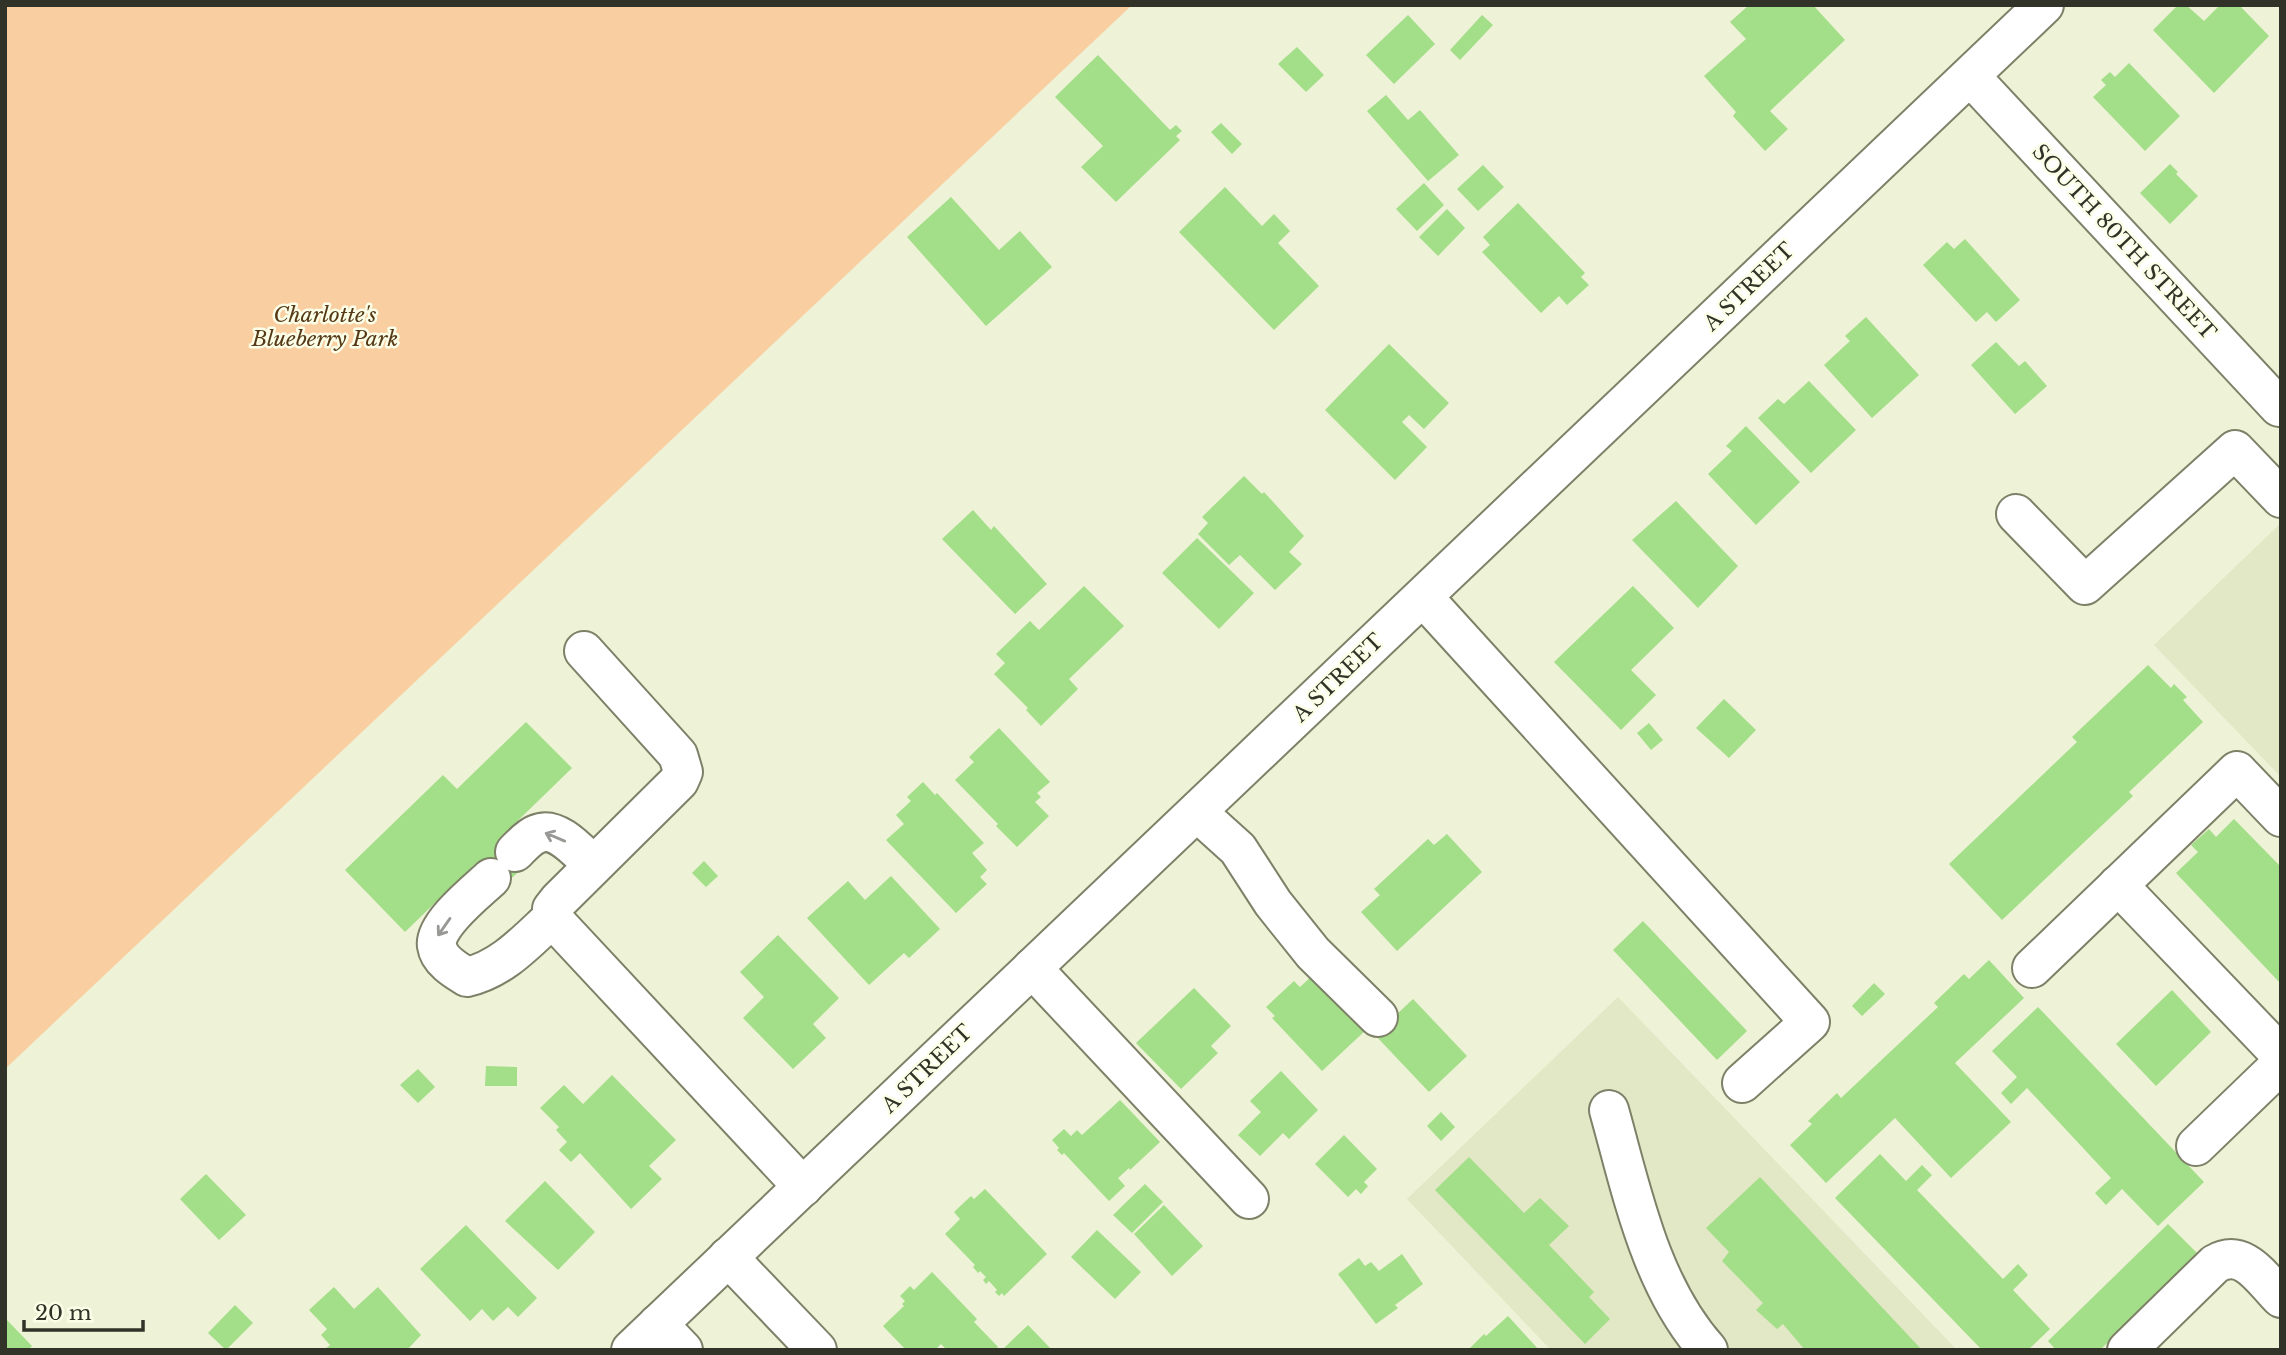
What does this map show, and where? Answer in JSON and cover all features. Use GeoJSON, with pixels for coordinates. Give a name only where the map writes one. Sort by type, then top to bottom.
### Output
{"type":"FeatureCollection","features":[{"type":"Feature","properties":{"kind":"street","name":"A STREET"},"geometry":{"type":"LineString","coordinates":[[657,1341],[728,1257],[2044,5]]}},
{"type":"Feature","properties":{"kind":"street","name":"SOUTH 80TH STREET"},"geometry":{"type":"LineString","coordinates":[[1971,76],[2280,406]]}},
{"type":"Feature","properties":{"kind":"street"},"geometry":{"type":"LineString","coordinates":[[2016,514],[2085,585],[2280,406]]}},
{"type":"Feature","properties":{"kind":"street"},"geometry":{"type":"LineString","coordinates":[[2235,450],[2281,498]]}},
{"type":"Feature","properties":{"kind":"street"},"geometry":{"type":"LineString","coordinates":[[1423,597],[1810,1022],[1742,1083]]}},
{"type":"Feature","properties":{"kind":"street"},"geometry":{"type":"LineString","coordinates":[[584,651],[678,755],[683,772],[679,781],[559,900],[552,909],[552,918],[803,1187]]}},
{"type":"Feature","properties":{"kind":"street"},"geometry":{"type":"LineString","coordinates":[[2032,968],[2237,771],[2281,817]]}},
{"type":"Feature","properties":{"kind":"street"},"geometry":{"type":"LineString","coordinates":[[1197,812],[1238,849],[1273,903],[1313,953],[1378,1017]]}},
{"type":"Feature","properties":{"kind":"street"},"geometry":{"type":"LineString","coordinates":[[552,918],[512,956],[486,973],[467,977],[450,966],[437,949],[436,939],[443,925],[535,834],[546,832],[562,838],[593,864]]}},
{"type":"Feature","properties":{"kind":"street"},"geometry":{"type":"LineString","coordinates":[[2118,885],[2281,1055]]}},
{"type":"Feature","properties":{"kind":"street"},"geometry":{"type":"LineString","coordinates":[[1032,968],[1249,1199]]}},
{"type":"Feature","properties":{"kind":"street"},"geometry":{"type":"LineString","coordinates":[[2196,1146],[2281,1064]]}},
{"type":"Feature","properties":{"kind":"street"},"geometry":{"type":"LineString","coordinates":[[1609,1110],[1651,1254],[1690,1330],[1708,1350]]}},
{"type":"Feature","properties":{"kind":"street"},"geometry":{"type":"LineString","coordinates":[[728,1257],[817,1350]]}},
{"type":"Feature","properties":{"kind":"street"},"geometry":{"type":"LineString","coordinates":[[2127,1350],[2215,1264],[2226,1258],[2240,1259],[2250,1266],[2281,1298]]}},
{"type":"Feature","properties":{"kind":"shaded area"},"geometry":{"type":"Polygon","coordinates":[[[2281,523],[2281,777],[2154,645],[2281,523]]]}},
{"type":"Feature","properties":{"kind":"shaded area"},"geometry":{"type":"Polygon","coordinates":[[[1618,997],[1957,1350],[1551,1350],[1407,1199],[1618,997]]]}},
{"type":"Feature","properties":{"kind":"green space","name":"Charlotte's Blueberry Park"},"geometry":{"type":"Polygon","coordinates":[[[5,5],[1132,5],[5,1069],[5,5]]]}},
{"type":"Feature","properties":{"kind":"building"},"geometry":{"type":"Polygon","coordinates":[[[1749,5],[1813,5],[1845,40],[1770,111],[1788,129],[1765,151],[1733,116],[1736,112],[1704,76],[1746,39],[1730,22],[1749,5]]]}},
{"type":"Feature","properties":{"kind":"building"},"geometry":{"type":"Polygon","coordinates":[[[2178,5],[2186,5],[2204,21],[2220,5],[2239,5],[2269,36],[2214,93],[2153,30],[2178,5]]]}},
{"type":"Feature","properties":{"kind":"building"},"geometry":{"type":"Polygon","coordinates":[[[1408,15],[1435,44],[1394,84],[1366,55],[1408,15]]]}},
{"type":"Feature","properties":{"kind":"building"},"geometry":{"type":"Polygon","coordinates":[[[1482,15],[1493,25],[1460,60],[1450,50],[1482,15]]]}},
{"type":"Feature","properties":{"kind":"building"},"geometry":{"type":"Polygon","coordinates":[[[1297,47],[1324,75],[1306,92],[1278,64],[1297,47]]]}},
{"type":"Feature","properties":{"kind":"building"},"geometry":{"type":"Polygon","coordinates":[[[1098,55],[1170,130],[1176,125],[1182,131],[1176,136],[1180,140],[1116,202],[1081,167],[1103,146],[1055,97],[1098,55]]]}},
{"type":"Feature","properties":{"kind":"building"},"geometry":{"type":"Polygon","coordinates":[[[2129,63],[2180,116],[2145,151],[2093,97],[2106,85],[2101,80],[2110,72],[2115,77],[2129,63]]]}},
{"type":"Feature","properties":{"kind":"building"},"geometry":{"type":"Polygon","coordinates":[[[1386,95],[1408,120],[1420,110],[1459,155],[1428,181],[1367,111],[1386,95]]]}},
{"type":"Feature","properties":{"kind":"building"},"geometry":{"type":"Polygon","coordinates":[[[1221,123],[1242,144],[1232,154],[1211,132],[1221,123]]]}},
{"type":"Feature","properties":{"kind":"building"},"geometry":{"type":"Polygon","coordinates":[[[2170,164],[2198,196],[2170,224],[2140,193],[2170,164]]]}},
{"type":"Feature","properties":{"kind":"building"},"geometry":{"type":"Polygon","coordinates":[[[1483,165],[1504,187],[1478,211],[1457,189],[1483,165]]]}},
{"type":"Feature","properties":{"kind":"building"},"geometry":{"type":"Polygon","coordinates":[[[1424,183],[1444,205],[1417,231],[1396,209],[1424,183]]]}},
{"type":"Feature","properties":{"kind":"building"},"geometry":{"type":"Polygon","coordinates":[[[1225,187],[1262,226],[1274,214],[1290,231],[1278,243],[1319,286],[1274,330],[1179,232],[1225,187]]]}},
{"type":"Feature","properties":{"kind":"building"},"geometry":{"type":"Polygon","coordinates":[[[951,197],[999,250],[1020,231],[1052,267],[986,326],[907,237],[951,197]]]}},
{"type":"Feature","properties":{"kind":"building"},"geometry":{"type":"Polygon","coordinates":[[[1518,203],[1585,273],[1581,277],[1589,285],[1567,305],[1559,296],[1541,313],[1482,252],[1490,245],[1483,237],[1518,203]]]}},
{"type":"Feature","properties":{"kind":"building"},"geometry":{"type":"Polygon","coordinates":[[[1447,209],[1465,228],[1438,256],[1419,237],[1447,209]]]}},
{"type":"Feature","properties":{"kind":"building"},"geometry":{"type":"Polygon","coordinates":[[[1965,239],[2020,300],[1996,322],[1987,312],[1976,322],[1923,265],[1947,242],[1954,249],[1965,239]]]}},
{"type":"Feature","properties":{"kind":"building"},"geometry":{"type":"Polygon","coordinates":[[[1866,317],[1919,375],[1872,418],[1824,365],[1850,341],[1845,336],[1866,317]]]}},
{"type":"Feature","properties":{"kind":"building"},"geometry":{"type":"Polygon","coordinates":[[[1996,342],[2019,366],[2025,361],[2047,386],[2015,414],[1971,365],[1996,342]]]}},
{"type":"Feature","properties":{"kind":"building"},"geometry":{"type":"Polygon","coordinates":[[[1389,344],[1449,403],[1424,429],[1409,415],[1402,422],[1427,447],[1395,480],[1325,410],[1389,344]]]}},
{"type":"Feature","properties":{"kind":"building"},"geometry":{"type":"Polygon","coordinates":[[[1809,381],[1856,430],[1811,473],[1758,418],[1778,399],[1784,404],[1809,381]]]}},
{"type":"Feature","properties":{"kind":"building"},"geometry":{"type":"Polygon","coordinates":[[[1746,426],[1800,482],[1756,525],[1708,474],[1732,451],[1726,446],[1746,426]]]}},
{"type":"Feature","properties":{"kind":"building"},"geometry":{"type":"Polygon","coordinates":[[[1244,476],[1262,494],[1264,492],[1304,536],[1289,552],[1302,564],[1275,590],[1240,555],[1229,565],[1198,534],[1208,523],[1202,517],[1244,476]]]}},
{"type":"Feature","properties":{"kind":"building"},"geometry":{"type":"Polygon","coordinates":[[[1676,501],[1738,566],[1698,608],[1632,540],[1676,501]]]}},
{"type":"Feature","properties":{"kind":"building"},"geometry":{"type":"Polygon","coordinates":[[[973,510],[991,530],[994,526],[1047,584],[1015,614],[942,539],[973,510]]]}},
{"type":"Feature","properties":{"kind":"building"},"geometry":{"type":"Polygon","coordinates":[[[1197,538],[1254,593],[1219,629],[1162,573],[1197,538]]]}},
{"type":"Feature","properties":{"kind":"building"},"geometry":{"type":"Polygon","coordinates":[[[1084,586],[1124,626],[1069,679],[1078,689],[1041,726],[1026,710],[1028,708],[994,674],[1005,663],[996,654],[1030,621],[1039,630],[1084,586]]]}},
{"type":"Feature","properties":{"kind":"building"},"geometry":{"type":"Polygon","coordinates":[[[1633,586],[1674,628],[1631,670],[1656,695],[1621,730],[1554,662],[1633,586]]]}},
{"type":"Feature","properties":{"kind":"building"},"geometry":{"type":"Polygon","coordinates":[[[2148,665],[2171,688],[2174,684],[2187,697],[2183,700],[2203,722],[2129,792],[2133,796],[2002,920],[1949,864],[2077,742],[2072,737],[2148,665]]]}},
{"type":"Feature","properties":{"kind":"building"},"geometry":{"type":"Polygon","coordinates":[[[1724,699],[1756,730],[1729,758],[1696,728],[1724,699]]]}},
{"type":"Feature","properties":{"kind":"building"},"geometry":{"type":"Polygon","coordinates":[[[526,722],[572,768],[501,837],[527,864],[501,888],[476,863],[405,932],[345,870],[443,775],[457,789],[526,722]]]}},
{"type":"Feature","properties":{"kind":"building"},"geometry":{"type":"Polygon","coordinates":[[[1649,723],[1663,740],[1651,750],[1637,733],[1649,723]]]}},
{"type":"Feature","properties":{"kind":"building"},"geometry":{"type":"Polygon","coordinates":[[[999,728],[1050,782],[1037,793],[1041,797],[1035,802],[1049,816],[1017,847],[955,780],[974,762],[969,757],[999,728]]]}},
{"type":"Feature","properties":{"kind":"building"},"geometry":{"type":"Polygon","coordinates":[[[923,782],[935,795],[937,793],[984,843],[972,853],[987,870],[980,877],[987,884],[956,913],[886,840],[904,824],[896,815],[911,801],[907,797],[923,782]]]}},
{"type":"Feature","properties":{"kind":"building"},"geometry":{"type":"Polygon","coordinates":[[[2234,819],[2281,867],[2281,984],[2176,873],[2198,852],[2191,845],[2209,829],[2216,837],[2234,819]]]}},
{"type":"Feature","properties":{"kind":"building"},"geometry":{"type":"Polygon","coordinates":[[[1447,834],[1482,872],[1397,951],[1361,912],[1380,895],[1374,889],[1428,839],[1434,845],[1447,834]]]}},
{"type":"Feature","properties":{"kind":"building"},"geometry":{"type":"Polygon","coordinates":[[[704,861],[718,876],[706,887],[692,873],[704,861]]]}},
{"type":"Feature","properties":{"kind":"building"},"geometry":{"type":"Polygon","coordinates":[[[891,876],[940,929],[909,958],[904,953],[869,985],[807,918],[848,881],[865,900],[891,876]]]}},
{"type":"Feature","properties":{"kind":"building"},"geometry":{"type":"Polygon","coordinates":[[[1643,921],[1747,1031],[1717,1060],[1613,950],[1643,921]]]}},
{"type":"Feature","properties":{"kind":"building"},"geometry":{"type":"Polygon","coordinates":[[[778,935],[839,998],[813,1024],[826,1038],[793,1069],[743,1018],[764,997],[740,972],[778,935]]]}},
{"type":"Feature","properties":{"kind":"building"},"geometry":{"type":"Polygon","coordinates":[[[1989,960],[2024,998],[1955,1063],[2011,1122],[1951,1178],[1895,1118],[1826,1183],[1790,1145],[1812,1124],[1808,1121],[1837,1093],[1841,1098],[1938,1007],[1934,1003],[1964,974],[1969,979],[1989,960]]]}},
{"type":"Feature","properties":{"kind":"building"},"geometry":{"type":"Polygon","coordinates":[[[1314,974],[1366,1030],[1322,1071],[1272,1018],[1275,1016],[1266,1007],[1294,981],[1300,987],[1314,974]]]}},
{"type":"Feature","properties":{"kind":"building"},"geometry":{"type":"Polygon","coordinates":[[[1874,983],[1885,994],[1862,1016],[1852,1006],[1874,983]]]}},
{"type":"Feature","properties":{"kind":"building"},"geometry":{"type":"Polygon","coordinates":[[[1194,988],[1231,1026],[1211,1046],[1218,1053],[1181,1089],[1136,1043],[1194,988]]]}},
{"type":"Feature","properties":{"kind":"building"},"geometry":{"type":"Polygon","coordinates":[[[2172,990],[2211,1032],[2156,1086],[2116,1044],[2172,990]]]}},
{"type":"Feature","properties":{"kind":"building"},"geometry":{"type":"Polygon","coordinates":[[[1413,999],[1467,1056],[1429,1092],[1375,1035],[1413,999]]]}},
{"type":"Feature","properties":{"kind":"building"},"geometry":{"type":"Polygon","coordinates":[[[2038,1007],[2204,1182],[2158,1226],[2122,1189],[2106,1205],[2095,1193],[2111,1178],[2027,1088],[2011,1104],[2001,1093],[2017,1077],[1992,1051],[2038,1007]]]}},
{"type":"Feature","properties":{"kind":"building"},"geometry":{"type":"Polygon","coordinates":[[[486,1066],[517,1067],[517,1086],[485,1086],[486,1066]]]}},
{"type":"Feature","properties":{"kind":"building"},"geometry":{"type":"Polygon","coordinates":[[[418,1069],[435,1087],[418,1103],[400,1085],[418,1069]]]}},
{"type":"Feature","properties":{"kind":"building"},"geometry":{"type":"Polygon","coordinates":[[[1281,1071],[1318,1110],[1289,1139],[1283,1133],[1260,1156],[1238,1135],[1261,1112],[1250,1101],[1281,1071]]]}},
{"type":"Feature","properties":{"kind":"building"},"geometry":{"type":"Polygon","coordinates":[[[612,1075],[676,1140],[649,1166],[662,1179],[631,1209],[580,1153],[571,1162],[559,1150],[567,1142],[556,1130],[559,1127],[540,1108],[564,1085],[583,1104],[612,1075]]]}},
{"type":"Feature","properties":{"kind":"building"},"geometry":{"type":"Polygon","coordinates":[[[1120,1100],[1160,1142],[1118,1178],[1125,1186],[1109,1201],[1064,1153],[1062,1155],[1057,1150],[1059,1148],[1052,1140],[1064,1129],[1071,1136],[1077,1130],[1082,1135],[1120,1100]]]}},
{"type":"Feature","properties":{"kind":"building"},"geometry":{"type":"Polygon","coordinates":[[[1441,1112],[1455,1127],[1441,1141],[1427,1126],[1441,1112]]]}},
{"type":"Feature","properties":{"kind":"building"},"geometry":{"type":"Polygon","coordinates":[[[1344,1135],[1377,1169],[1364,1182],[1368,1186],[1361,1194],[1356,1189],[1348,1197],[1315,1164],[1344,1135]]]}},
{"type":"Feature","properties":{"kind":"building"},"geometry":{"type":"Polygon","coordinates":[[[1880,1154],[1906,1181],[1922,1165],[1932,1175],[1917,1190],[2003,1279],[2018,1264],[2028,1275],[2013,1290],[2050,1329],[2028,1350],[1982,1350],[1835,1198],[1880,1154]]]}},
{"type":"Feature","properties":{"kind":"building"},"geometry":{"type":"Polygon","coordinates":[[[1469,1157],[1524,1213],[1540,1198],[1569,1226],[1549,1245],[1594,1292],[1589,1297],[1610,1319],[1585,1344],[1435,1190],[1469,1157]]]}},
{"type":"Feature","properties":{"kind":"building"},"geometry":{"type":"Polygon","coordinates":[[[206,1174],[246,1215],[219,1240],[180,1199],[206,1174]]]}},
{"type":"Feature","properties":{"kind":"building"},"geometry":{"type":"Polygon","coordinates":[[[1760,1177],[1922,1350],[1805,1350],[1783,1324],[1777,1329],[1756,1310],[1763,1303],[1722,1261],[1729,1252],[1706,1228],[1760,1177]]]}},
{"type":"Feature","properties":{"kind":"building"},"geometry":{"type":"Polygon","coordinates":[[[545,1181],[595,1232],[558,1270],[505,1221],[545,1181]]]}},
{"type":"Feature","properties":{"kind":"building"},"geometry":{"type":"Polygon","coordinates":[[[1145,1184],[1163,1202],[1132,1233],[1113,1215],[1145,1184]]]}},
{"type":"Feature","properties":{"kind":"building"},"geometry":{"type":"Polygon","coordinates":[[[985,1189],[1047,1254],[1004,1296],[995,1292],[997,1290],[989,1281],[986,1284],[983,1280],[986,1277],[980,1271],[978,1273],[973,1267],[975,1265],[945,1234],[960,1219],[954,1212],[971,1196],[974,1199],[985,1189]]]}},
{"type":"Feature","properties":{"kind":"building"},"geometry":{"type":"Polygon","coordinates":[[[1164,1205],[1203,1246],[1172,1276],[1134,1234],[1164,1205]]]}},
{"type":"Feature","properties":{"kind":"building"},"geometry":{"type":"Polygon","coordinates":[[[2168,1224],[2198,1254],[2100,1350],[2056,1350],[2048,1341],[2168,1224]]]}},
{"type":"Feature","properties":{"kind":"building"},"geometry":{"type":"Polygon","coordinates":[[[466,1225],[537,1298],[518,1317],[508,1307],[493,1321],[482,1309],[470,1321],[420,1269],[466,1225]]]}},
{"type":"Feature","properties":{"kind":"building"},"geometry":{"type":"Polygon","coordinates":[[[1097,1230],[1141,1272],[1115,1299],[1071,1257],[1097,1230]]]}},
{"type":"Feature","properties":{"kind":"building"},"geometry":{"type":"Polygon","coordinates":[[[1402,1254],[1423,1284],[1395,1305],[1398,1308],[1376,1324],[1338,1274],[1359,1258],[1365,1266],[1371,1262],[1379,1271],[1402,1254]]]}},
{"type":"Feature","properties":{"kind":"building"},"geometry":{"type":"Polygon","coordinates":[[[932,1272],[977,1319],[974,1322],[998,1347],[995,1350],[947,1350],[941,1344],[935,1350],[906,1350],[883,1326],[904,1306],[902,1304],[905,1301],[900,1296],[910,1286],[914,1290],[932,1272]]]}},
{"type":"Feature","properties":{"kind":"building"},"geometry":{"type":"Polygon","coordinates":[[[334,1287],[354,1309],[378,1287],[421,1335],[407,1350],[324,1350],[330,1345],[321,1335],[327,1329],[309,1310],[334,1287]]]}},
{"type":"Feature","properties":{"kind":"building"},"geometry":{"type":"Polygon","coordinates":[[[235,1305],[253,1323],[226,1350],[208,1333],[235,1305]]]}},
{"type":"Feature","properties":{"kind":"building"},"geometry":{"type":"Polygon","coordinates":[[[1508,1316],[1539,1350],[1468,1350],[1484,1334],[1486,1336],[1508,1316]]]}},
{"type":"Feature","properties":{"kind":"building"},"geometry":{"type":"Polygon","coordinates":[[[5,1318],[32,1346],[28,1350],[5,1350],[5,1318]]]}},
{"type":"Feature","properties":{"kind":"building"},"geometry":{"type":"Polygon","coordinates":[[[1028,1325],[1052,1350],[1002,1350],[1028,1325]]]}}]}
